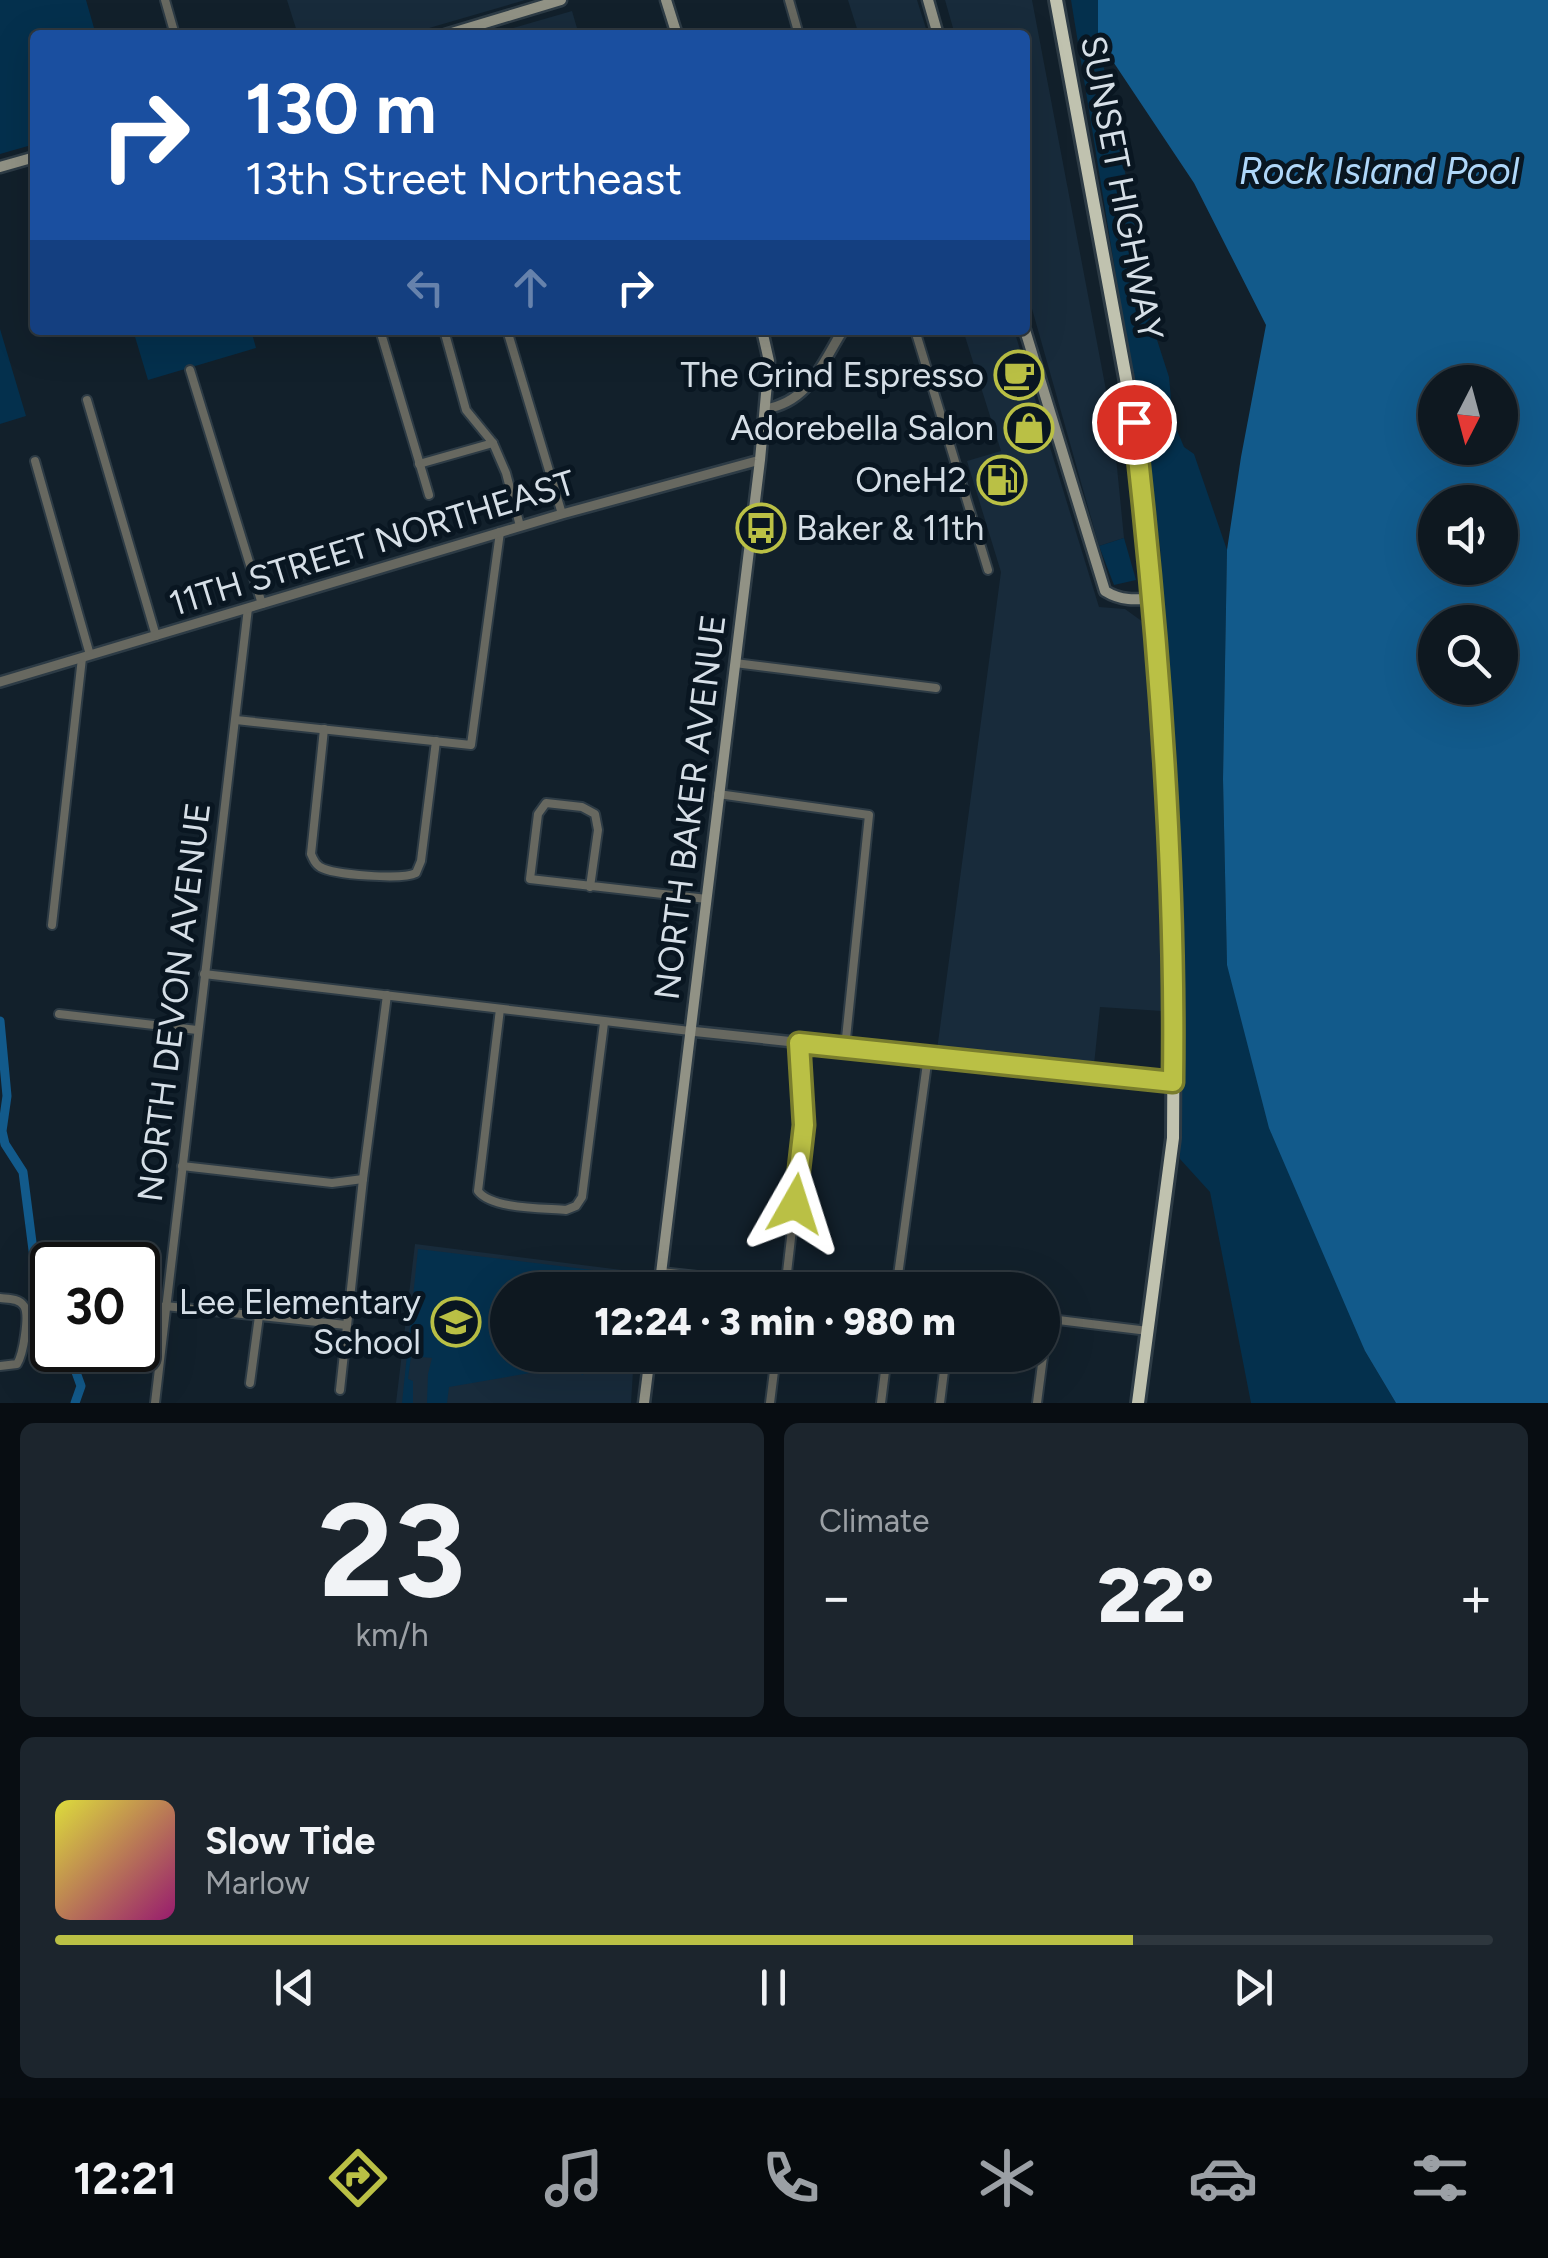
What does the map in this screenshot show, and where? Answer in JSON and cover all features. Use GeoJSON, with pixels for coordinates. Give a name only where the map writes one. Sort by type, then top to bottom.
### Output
{"type":"FeatureCollection","features":[{"type":"Feature","properties":{"kind":"highway","name":"SUNSET HIGHWAY"},"geometry":{"type":"LineString","coordinates":[[1056,0],[1134,422],[1154,598],[1174,974],[1173,1138],[1138,1403]]}},
{"type":"Feature","properties":{"kind":"main road"},"geometry":{"type":"LineString","coordinates":[[460,30],[538,3],[561,0]]}},
{"type":"Feature","properties":{"kind":"main road"},"geometry":{"type":"LineString","coordinates":[[666,0],[675,30]]}},
{"type":"Feature","properties":{"kind":"main road"},"geometry":{"type":"LineString","coordinates":[[928,0],[937,30]]}},
{"type":"Feature","properties":{"kind":"main road"},"geometry":{"type":"LineString","coordinates":[[0,167],[30,158]]}},
{"type":"Feature","properties":{"kind":"main road","name":"NORTH BAKER AVENUE"},"geometry":{"type":"LineString","coordinates":[[661,1272],[760,460],[769,361],[763,335]]}},
{"type":"Feature","properties":{"kind":"main road"},"geometry":{"type":"LineString","coordinates":[[1027,335],[1105,591],[1116,598],[1154,598]]}},
{"type":"Feature","properties":{"kind":"main road"},"geometry":{"type":"LineString","coordinates":[[644,1403],[648,1372]]}},
{"type":"Feature","properties":{"kind":"street"},"geometry":{"type":"LineString","coordinates":[[165,0],[174,30]]}},
{"type":"Feature","properties":{"kind":"street"},"geometry":{"type":"LineString","coordinates":[[789,0],[798,30]]}},
{"type":"Feature","properties":{"kind":"street"},"geometry":{"type":"LineString","coordinates":[[381,335],[428,496]]}},
{"type":"Feature","properties":{"kind":"street"},"geometry":{"type":"LineString","coordinates":[[445,335],[466,410],[493,442],[520,526]]}},
{"type":"Feature","properties":{"kind":"street"},"geometry":{"type":"LineString","coordinates":[[508,335],[562,514]]}},
{"type":"Feature","properties":{"kind":"street"},"geometry":{"type":"LineString","coordinates":[[765,409],[781,407],[802,395],[840,335]]}},
{"type":"Feature","properties":{"kind":"street"},"geometry":{"type":"LineString","coordinates":[[918,335],[988,570]]}},
{"type":"Feature","properties":{"kind":"street"},"geometry":{"type":"LineString","coordinates":[[190,370],[262,604]]}},
{"type":"Feature","properties":{"kind":"street"},"geometry":{"type":"LineString","coordinates":[[87,400],[156,636]]}},
{"type":"Feature","properties":{"kind":"street"},"geometry":{"type":"LineString","coordinates":[[419,464],[493,442]]}},
{"type":"Feature","properties":{"kind":"street","name":"11TH STREET NORTHEAST"},"geometry":{"type":"LineString","coordinates":[[0,682],[520,526],[760,460]]}},
{"type":"Feature","properties":{"kind":"street"},"geometry":{"type":"LineString","coordinates":[[35,461],[86,657],[52,925]]}},
{"type":"Feature","properties":{"kind":"street"},"geometry":{"type":"LineString","coordinates":[[236,720],[471,745],[500,532]]}},
{"type":"Feature","properties":{"kind":"street","name":"NORTH DEVON AVENUE"},"geometry":{"type":"LineString","coordinates":[[155,1403],[248,608]]}},
{"type":"Feature","properties":{"kind":"street"},"geometry":{"type":"LineString","coordinates":[[735,663],[936,688]]}},
{"type":"Feature","properties":{"kind":"street"},"geometry":{"type":"LineString","coordinates":[[324,729],[311,854],[315,862],[328,870],[402,878],[416,873],[422,861],[436,741]]}},
{"type":"Feature","properties":{"kind":"street"},"geometry":{"type":"LineString","coordinates":[[718,794],[869,814],[845,1048]]}},
{"type":"Feature","properties":{"kind":"street"},"geometry":{"type":"LineString","coordinates":[[590,887],[598,830],[595,814],[582,807],[554,803],[541,807],[530,879],[590,887],[707,899]]}},
{"type":"Feature","properties":{"kind":"street"},"geometry":{"type":"LineString","coordinates":[[204,974],[690,1032],[1173,1082]]}},
{"type":"Feature","properties":{"kind":"street"},"geometry":{"type":"LineString","coordinates":[[340,1390],[388,995]]}},
{"type":"Feature","properties":{"kind":"street"},"geometry":{"type":"LineString","coordinates":[[500,1010],[478,1191],[484,1199],[495,1202],[566,1210],[576,1206],[582,1197],[604,1022]]}},
{"type":"Feature","properties":{"kind":"street"},"geometry":{"type":"LineString","coordinates":[[59,1014],[197,1030]]}},
{"type":"Feature","properties":{"kind":"street"},"geometry":{"type":"LineString","coordinates":[[787,1272],[804,1125],[799,1043]]}},
{"type":"Feature","properties":{"kind":"street"},"geometry":{"type":"LineString","coordinates":[[898,1272],[928,1056]]}},
{"type":"Feature","properties":{"kind":"street"},"geometry":{"type":"LineString","coordinates":[[182,1166],[332,1183],[363,1179]]}},
{"type":"Feature","properties":{"kind":"street"},"geometry":{"type":"LineString","coordinates":[[0,1298],[16,1300],[26,1312],[22,1357],[17,1364],[0,1366]]}},
{"type":"Feature","properties":{"kind":"street"},"geometry":{"type":"LineString","coordinates":[[166,1306],[346,1325]]}},
{"type":"Feature","properties":{"kind":"street"},"geometry":{"type":"LineString","coordinates":[[250,1384],[259,1316]]}},
{"type":"Feature","properties":{"kind":"street"},"geometry":{"type":"LineString","coordinates":[[1060,1320],[1148,1331]]}},
{"type":"Feature","properties":{"kind":"street"},"geometry":{"type":"LineString","coordinates":[[770,1403],[774,1372]]}},
{"type":"Feature","properties":{"kind":"street"},"geometry":{"type":"LineString","coordinates":[[881,1403],[885,1372]]}},
{"type":"Feature","properties":{"kind":"street"},"geometry":{"type":"LineString","coordinates":[[940,1403],[944,1372]]}},
{"type":"Feature","properties":{"kind":"street"},"geometry":{"type":"LineString","coordinates":[[1038,1403],[1041,1372]]}},
{"type":"Feature","properties":{"kind":"shaded area"},"geometry":{"type":"Polygon","coordinates":[[[0,0],[86,0],[95,30],[30,30],[30,145],[0,154],[0,0]]]}},
{"type":"Feature","properties":{"kind":"shaded area"},"geometry":{"type":"Polygon","coordinates":[[[287,0],[525,0],[422,30],[296,30],[287,0]]]}},
{"type":"Feature","properties":{"kind":"shaded area"},"geometry":{"type":"Polygon","coordinates":[[[848,0],[917,0],[926,30],[857,30],[848,0]]]}},
{"type":"Feature","properties":{"kind":"shaded area"},"geometry":{"type":"Polygon","coordinates":[[[945,0],[1032,0],[1113,427],[1124,538],[1099,546],[1030,302],[1030,30],[954,30],[945,0]]]}},
{"type":"Feature","properties":{"kind":"shaded area"},"geometry":{"type":"Polygon","coordinates":[[[1071,0],[1098,0],[1098,39],[1140,246],[1148,312],[1169,377],[1173,421],[1184,447],[1194,454],[1227,550],[1223,779],[1227,965],[1365,1351],[1396,1403],[1251,1403],[1210,1192],[1180,1159],[1181,869],[1160,546],[1071,0]]]}},
{"type":"Feature","properties":{"kind":"shaded area"},"geometry":{"type":"Polygon","coordinates":[[[572,11],[578,30],[506,30],[572,11]]]}},
{"type":"Feature","properties":{"kind":"shaded area"},"geometry":{"type":"Polygon","coordinates":[[[0,329],[26,416],[0,424],[0,329]]]}},
{"type":"Feature","properties":{"kind":"shaded area"},"geometry":{"type":"Polygon","coordinates":[[[134,335],[252,335],[256,348],[148,380],[134,335]]]}},
{"type":"Feature","properties":{"kind":"shaded area"},"geometry":{"type":"Polygon","coordinates":[[[965,335],[1016,335],[1099,607],[1125,609],[1143,622],[1156,790],[1162,1011],[1100,1007],[1094,1065],[937,1050],[1001,572],[967,461],[1001,451],[965,335]]]}},
{"type":"Feature","properties":{"kind":"shaded area"},"geometry":{"type":"Polygon","coordinates":[[[1124,538],[1136,580],[1114,585],[1099,546],[1124,538]]]}},
{"type":"Feature","properties":{"kind":"shaded area","name":"Lee Elementary School"},"geometry":{"type":"Polygon","coordinates":[[[415,1244],[638,1272],[490,1272],[490,1372],[633,1372],[631,1403],[396,1403],[415,1244]]]}},
{"type":"Feature","properties":{"kind":"shaded area"},"geometry":{"type":"Polygon","coordinates":[[[418,1249],[609,1272],[490,1272],[490,1372],[536,1372],[449,1387],[447,1403],[427,1403],[432,1358],[411,1356],[408,1379],[413,1381],[413,1403],[402,1403],[418,1249]]]}},
{"type":"Feature","properties":{"kind":"water","name":"Rock Island Pool"},"geometry":{"type":"Polygon","coordinates":[[[1098,0],[1548,0],[1548,1403],[1396,1403],[1365,1351],[1269,1128],[1227,965],[1223,779],[1227,550],[1266,325],[1194,183],[1098,39],[1098,0]]]}},
{"type":"Feature","properties":{"kind":"waterway"},"geometry":{"type":"LineString","coordinates":[[0,1021],[7,1096],[2,1131],[5,1144],[23,1172],[32,1242]]}},
{"type":"Feature","properties":{"kind":"waterway"},"geometry":{"type":"LineString","coordinates":[[75,1403],[81,1386],[76,1372]]}},
{"type":"Feature","properties":{"kind":"place","name":"The Grind Espresso"},"geometry":{"type":"Point","coordinates":[1019,375]}},
{"type":"Feature","properties":{"kind":"place","name":"Adorebella Salon"},"geometry":{"type":"Point","coordinates":[1029,428]}},
{"type":"Feature","properties":{"kind":"place","name":"OneH2"},"geometry":{"type":"Point","coordinates":[1002,480]}},
{"type":"Feature","properties":{"kind":"place","name":"Baker & 11th"},"geometry":{"type":"Point","coordinates":[761,528]}},
{"type":"Feature","properties":{"kind":"place","name":"Lee Elementary School"},"geometry":{"type":"Point","coordinates":[456,1322]}},
{"type":"Feature","properties":{"kind":"route"},"geometry":{"type":"LineString","coordinates":[[795,1204],[804,1125],[799,1043],[1173,1082],[1174,974],[1154,598],[1134,422]]}}]}
